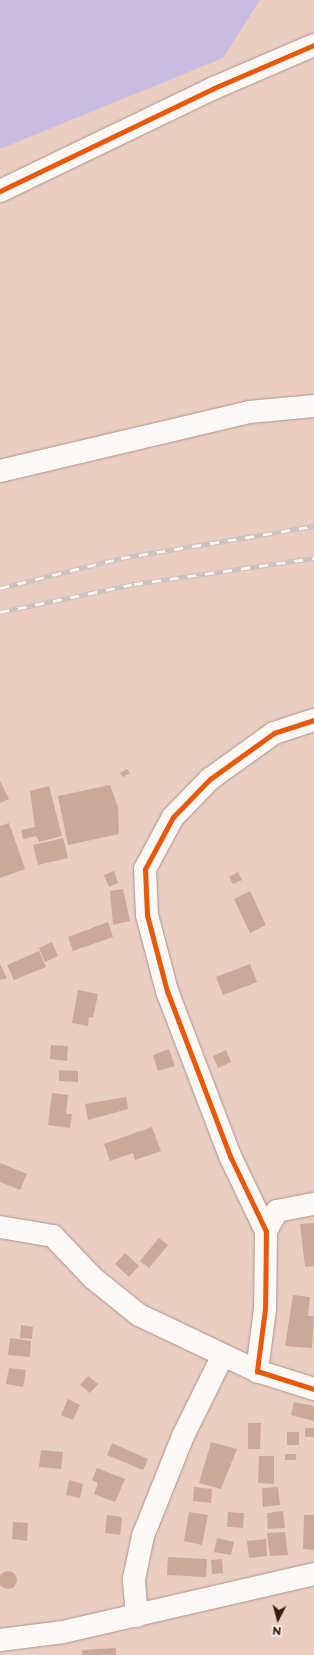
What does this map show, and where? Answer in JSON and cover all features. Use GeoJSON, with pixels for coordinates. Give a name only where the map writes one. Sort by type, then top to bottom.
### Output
{"type":"FeatureCollection","features":[{"type":"Feature","properties":{"kind":"street"},"geometry":{"type":"LineString","coordinates":[[0,191],[214,88],[314,45]]}},
{"type":"Feature","properties":{"kind":"street"},"geometry":{"type":"LineString","coordinates":[[0,471],[249,412],[314,406]]}},
{"type":"Feature","properties":{"kind":"street"},"geometry":{"type":"LineString","coordinates":[[257,1371],[265,1308],[266,1231],[230,1156],[167,991],[147,915],[144,869],[173,817],[210,779],[274,733],[314,720]]}},
{"type":"Feature","properties":{"kind":"street"},"geometry":{"type":"LineString","coordinates":[[266,1231],[278,1211],[314,1204]]}},
{"type":"Feature","properties":{"kind":"street"},"geometry":{"type":"LineString","coordinates":[[0,1227],[53,1236],[93,1278],[138,1315],[222,1357],[257,1371],[314,1389]]}},
{"type":"Feature","properties":{"kind":"street"},"geometry":{"type":"LineString","coordinates":[[137,1616],[134,1579],[143,1536],[183,1436],[222,1357]]}},
{"type":"Feature","properties":{"kind":"street"},"geometry":{"type":"LineString","coordinates":[[0,1640],[137,1616],[314,1574]]}},
{"type":"Feature","properties":{"kind":"shaded area"},"geometry":{"type":"Polygon","coordinates":[[[0,0],[260,0],[223,58],[0,149],[0,0]]]}},
{"type":"Feature","properties":{"kind":"building"},"geometry":{"type":"Polygon","coordinates":[[[127,769],[130,773],[123,777],[120,773],[127,769]]]}},
{"type":"Feature","properties":{"kind":"building"},"geometry":{"type":"Polygon","coordinates":[[[0,781],[9,799],[0,803],[0,781]]]}},
{"type":"Feature","properties":{"kind":"building"},"geometry":{"type":"Polygon","coordinates":[[[110,785],[118,807],[119,834],[68,845],[58,796],[110,785]]]}},
{"type":"Feature","properties":{"kind":"building"},"geometry":{"type":"Polygon","coordinates":[[[49,786],[62,836],[39,842],[36,836],[23,839],[21,830],[35,827],[30,791],[49,786]]]}},
{"type":"Feature","properties":{"kind":"building"},"geometry":{"type":"Polygon","coordinates":[[[9,823],[25,869],[0,878],[0,826],[9,823]]]}},
{"type":"Feature","properties":{"kind":"building"},"geometry":{"type":"Polygon","coordinates":[[[63,838],[68,858],[38,865],[33,845],[63,838]]]}},
{"type":"Feature","properties":{"kind":"building"},"geometry":{"type":"Polygon","coordinates":[[[114,871],[118,883],[109,887],[104,875],[114,871]]]}},
{"type":"Feature","properties":{"kind":"building"},"geometry":{"type":"Polygon","coordinates":[[[238,872],[242,880],[233,884],[229,877],[238,872]]]}},
{"type":"Feature","properties":{"kind":"building"},"geometry":{"type":"Polygon","coordinates":[[[123,889],[130,921],[113,925],[110,891],[123,889]]]}},
{"type":"Feature","properties":{"kind":"building"},"geometry":{"type":"Polygon","coordinates":[[[250,891],[266,925],[250,933],[234,899],[250,891]]]}},
{"type":"Feature","properties":{"kind":"building"},"geometry":{"type":"Polygon","coordinates":[[[108,922],[113,937],[73,951],[68,937],[108,922]]]}},
{"type":"Feature","properties":{"kind":"building"},"geometry":{"type":"Polygon","coordinates":[[[52,942],[58,956],[45,962],[39,948],[52,942]]]}},
{"type":"Feature","properties":{"kind":"building"},"geometry":{"type":"Polygon","coordinates":[[[39,951],[46,967],[14,980],[7,965],[39,951]]]}},
{"type":"Feature","properties":{"kind":"building"},"geometry":{"type":"Polygon","coordinates":[[[0,964],[7,978],[0,980],[0,964]]]}},
{"type":"Feature","properties":{"kind":"building"},"geometry":{"type":"Polygon","coordinates":[[[250,964],[257,982],[223,995],[216,977],[250,964]]]}},
{"type":"Feature","properties":{"kind":"building"},"geometry":{"type":"Polygon","coordinates":[[[78,990],[98,994],[93,1018],[89,1017],[88,1026],[72,1023],[78,990]]]}},
{"type":"Feature","properties":{"kind":"building"},"geometry":{"type":"Polygon","coordinates":[[[51,1045],[68,1046],[67,1061],[50,1059],[51,1045]]]}},
{"type":"Feature","properties":{"kind":"building"},"geometry":{"type":"Polygon","coordinates":[[[169,1049],[175,1066],[158,1071],[153,1055],[169,1049]]]}},
{"type":"Feature","properties":{"kind":"building"},"geometry":{"type":"Polygon","coordinates":[[[226,1050],[231,1062],[218,1068],[213,1056],[226,1050]]]}},
{"type":"Feature","properties":{"kind":"building"},"geometry":{"type":"Polygon","coordinates":[[[59,1070],[78,1071],[78,1082],[59,1081],[59,1070]]]}},
{"type":"Feature","properties":{"kind":"building"},"geometry":{"type":"Polygon","coordinates":[[[52,1093],[68,1095],[66,1114],[72,1114],[70,1128],[48,1125],[52,1093]]]}},
{"type":"Feature","properties":{"kind":"building"},"geometry":{"type":"Polygon","coordinates":[[[126,1097],[128,1109],[88,1120],[85,1104],[126,1097]]]}},
{"type":"Feature","properties":{"kind":"building"},"geometry":{"type":"Polygon","coordinates":[[[152,1127],[161,1151],[135,1160],[133,1153],[110,1161],[104,1144],[152,1127]]]}},
{"type":"Feature","properties":{"kind":"building"},"geometry":{"type":"Polygon","coordinates":[[[0,1163],[27,1174],[20,1190],[0,1182],[0,1163]]]}},
{"type":"Feature","properties":{"kind":"building"},"geometry":{"type":"Polygon","coordinates":[[[314,1223],[314,1266],[305,1267],[300,1224],[314,1223]]]}},
{"type":"Feature","properties":{"kind":"building"},"geometry":{"type":"Polygon","coordinates":[[[159,1238],[168,1245],[149,1268],[140,1261],[159,1238]]]}},
{"type":"Feature","properties":{"kind":"building"},"geometry":{"type":"Polygon","coordinates":[[[125,1253],[139,1266],[129,1277],[115,1264],[125,1253]]]}},
{"type":"Feature","properties":{"kind":"building"},"geometry":{"type":"Polygon","coordinates":[[[293,1295],[310,1297],[308,1316],[314,1316],[312,1348],[285,1346],[293,1295]]]}},
{"type":"Feature","properties":{"kind":"building"},"geometry":{"type":"Polygon","coordinates":[[[21,1325],[33,1327],[32,1339],[20,1338],[21,1325]]]}},
{"type":"Feature","properties":{"kind":"building"},"geometry":{"type":"Polygon","coordinates":[[[10,1338],[31,1341],[30,1357],[8,1355],[10,1338]]]}},
{"type":"Feature","properties":{"kind":"building"},"geometry":{"type":"Polygon","coordinates":[[[9,1368],[26,1370],[23,1387],[6,1384],[9,1368]]]}},
{"type":"Feature","properties":{"kind":"building"},"geometry":{"type":"Polygon","coordinates":[[[88,1376],[98,1384],[90,1393],[80,1385],[88,1376]]]}},
{"type":"Feature","properties":{"kind":"building"},"geometry":{"type":"Polygon","coordinates":[[[68,1399],[80,1405],[73,1420],[61,1415],[68,1399]]]}},
{"type":"Feature","properties":{"kind":"building"},"geometry":{"type":"Polygon","coordinates":[[[294,1402],[314,1406],[314,1421],[291,1415],[294,1402]]]}},
{"type":"Feature","properties":{"kind":"building"},"geometry":{"type":"Polygon","coordinates":[[[248,1423],[261,1423],[260,1449],[248,1449],[248,1423]]]}},
{"type":"Feature","properties":{"kind":"building"},"geometry":{"type":"Polygon","coordinates":[[[305,1428],[314,1428],[314,1437],[305,1437],[305,1428]]]}},
{"type":"Feature","properties":{"kind":"building"},"geometry":{"type":"Polygon","coordinates":[[[287,1432],[299,1432],[299,1445],[287,1445],[287,1432]]]}},
{"type":"Feature","properties":{"kind":"building"},"geometry":{"type":"Polygon","coordinates":[[[211,1442],[237,1449],[221,1489],[199,1483],[211,1442]]]}},
{"type":"Feature","properties":{"kind":"building"},"geometry":{"type":"Polygon","coordinates":[[[112,1443],[148,1459],[143,1470],[107,1455],[112,1443]]]}},
{"type":"Feature","properties":{"kind":"building"},"geometry":{"type":"Polygon","coordinates":[[[41,1450],[63,1452],[61,1469],[39,1467],[41,1450]]]}},
{"type":"Feature","properties":{"kind":"building"},"geometry":{"type":"Polygon","coordinates":[[[285,1454],[296,1454],[296,1460],[285,1460],[285,1454]]]}},
{"type":"Feature","properties":{"kind":"building"},"geometry":{"type":"Polygon","coordinates":[[[259,1456],[274,1456],[274,1484],[258,1483],[259,1456]]]}},
{"type":"Feature","properties":{"kind":"building"},"geometry":{"type":"Polygon","coordinates":[[[97,1468],[125,1479],[115,1502],[94,1494],[98,1483],[92,1480],[97,1468]]]}},
{"type":"Feature","properties":{"kind":"building"},"geometry":{"type":"Polygon","coordinates":[[[69,1480],[83,1484],[80,1498],[66,1495],[69,1480]]]}},
{"type":"Feature","properties":{"kind":"building"},"geometry":{"type":"Polygon","coordinates":[[[194,1487],[212,1489],[211,1503],[193,1501],[194,1487]]]}},
{"type":"Feature","properties":{"kind":"building"},"geometry":{"type":"Polygon","coordinates":[[[278,1487],[280,1505],[263,1507],[262,1488],[278,1487]]]}},
{"type":"Feature","properties":{"kind":"building"},"geometry":{"type":"Polygon","coordinates":[[[283,1511],[285,1528],[268,1529],[267,1513],[283,1511]]]}},
{"type":"Feature","properties":{"kind":"building"},"geometry":{"type":"Polygon","coordinates":[[[189,1512],[208,1515],[202,1545],[184,1541],[189,1512]]]}},
{"type":"Feature","properties":{"kind":"building"},"geometry":{"type":"Polygon","coordinates":[[[228,1512],[244,1513],[243,1528],[227,1527],[228,1512]]]}},
{"type":"Feature","properties":{"kind":"building"},"geometry":{"type":"Polygon","coordinates":[[[107,1515],[122,1517],[120,1535],[105,1533],[107,1515]]]}},
{"type":"Feature","properties":{"kind":"building"},"geometry":{"type":"Polygon","coordinates":[[[304,1515],[314,1515],[314,1550],[303,1549],[304,1515]]]}},
{"type":"Feature","properties":{"kind":"building"},"geometry":{"type":"Polygon","coordinates":[[[13,1522],[28,1523],[27,1541],[12,1539],[13,1522]]]}},
{"type":"Feature","properties":{"kind":"building"},"geometry":{"type":"Polygon","coordinates":[[[285,1532],[288,1555],[270,1556],[267,1533],[285,1532]]]}},
{"type":"Feature","properties":{"kind":"building"},"geometry":{"type":"Polygon","coordinates":[[[217,1538],[234,1542],[231,1555],[214,1552],[217,1538]]]}},
{"type":"Feature","properties":{"kind":"building"},"geometry":{"type":"Polygon","coordinates":[[[266,1539],[267,1556],[249,1558],[247,1541],[266,1539]]]}},
{"type":"Feature","properties":{"kind":"building"},"geometry":{"type":"Polygon","coordinates":[[[168,1557],[207,1559],[206,1577],[167,1575],[168,1557]]]}},
{"type":"Feature","properties":{"kind":"building"},"geometry":{"type":"Polygon","coordinates":[[[222,1559],[223,1573],[212,1574],[211,1560],[222,1559]]]}},
{"type":"Feature","properties":{"kind":"building"},"geometry":{"type":"Polygon","coordinates":[[[8,1571],[14,1574],[17,1580],[14,1586],[8,1589],[2,1586],[-1,1580],[2,1574],[8,1571]]]}},
{"type":"Feature","properties":{"kind":"building"},"geometry":{"type":"Polygon","coordinates":[[[116,1648],[116,1655],[82,1655],[82,1650],[116,1648]]]}},
{"type":"Feature","properties":{"kind":"railway"},"geometry":{"type":"LineString","coordinates":[[0,588],[121,558],[314,526]]}},
{"type":"Feature","properties":{"kind":"railway"},"geometry":{"type":"LineString","coordinates":[[0,612],[134,584],[314,558]]}},
{"type":"Feature","properties":{"kind":"cycle path"},"geometry":{"type":"LineString","coordinates":[[0,191],[214,88],[314,45]]}},
{"type":"Feature","properties":{"kind":"cycle path"},"geometry":{"type":"LineString","coordinates":[[314,720],[274,733],[210,779],[173,817],[145,869],[147,915],[167,991],[230,1156],[266,1231],[265,1309],[257,1371],[314,1389]]}}]}
